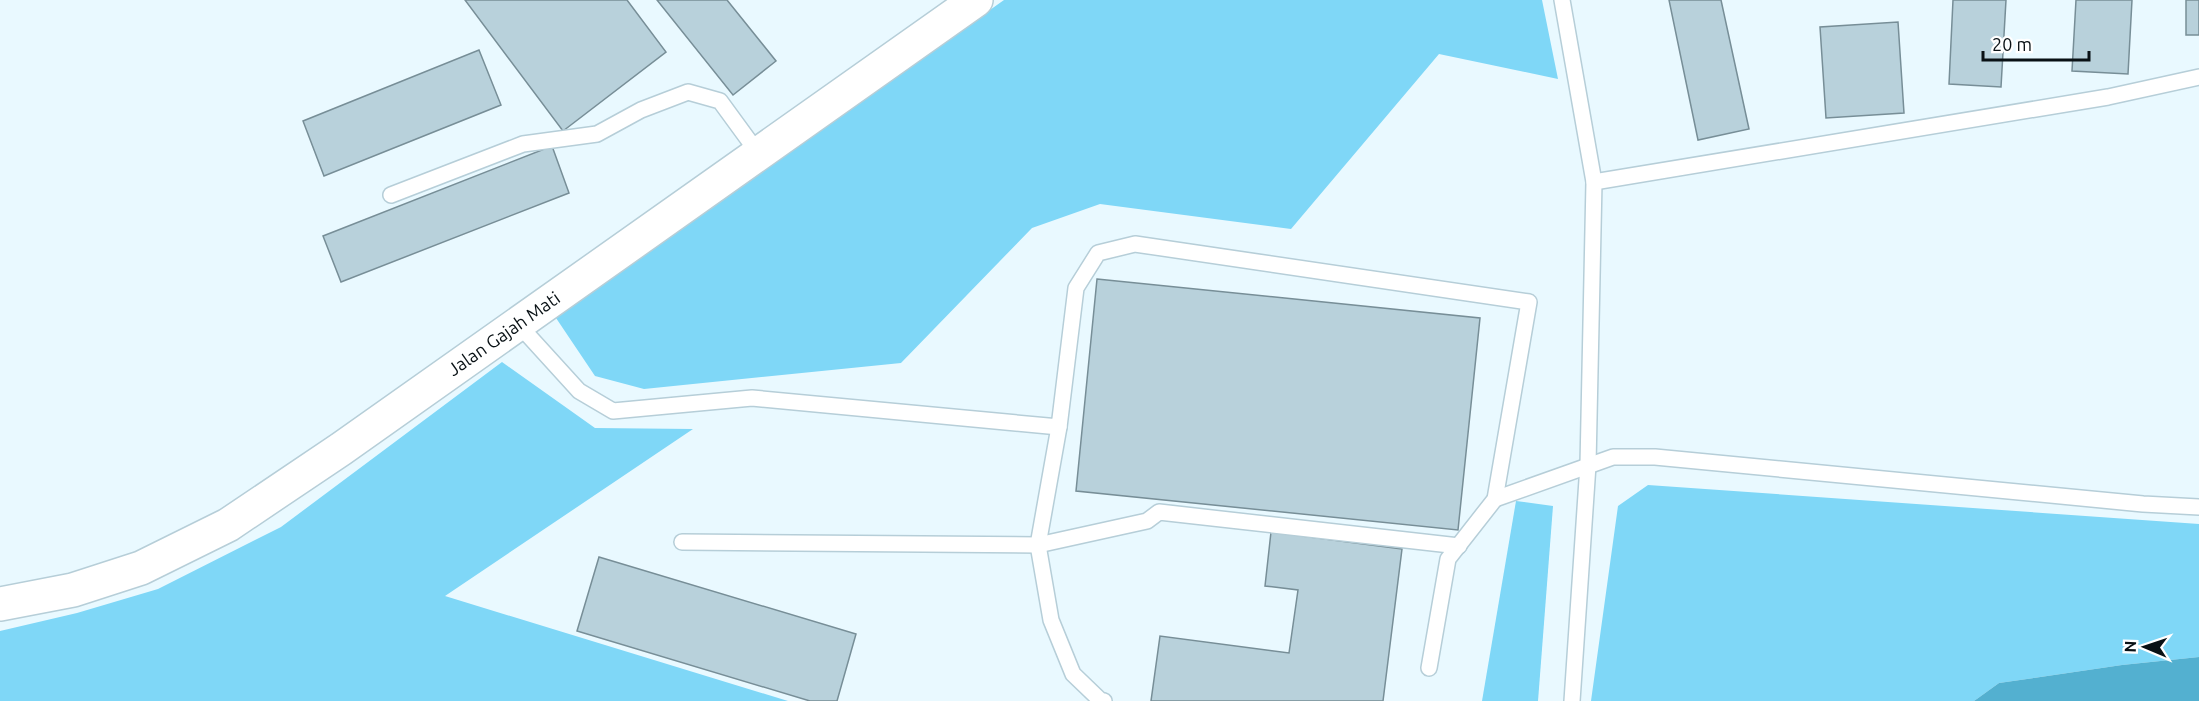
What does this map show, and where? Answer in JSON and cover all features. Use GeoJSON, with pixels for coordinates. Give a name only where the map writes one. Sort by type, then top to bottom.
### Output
{"type":"FeatureCollection","features":[{"type":"Feature","properties":{"kind":"main road","name":"Jalan Gajah Mati"},"geometry":{"type":"LineString","coordinates":[[0,604],[73,590],[141,568],[228,525],[341,449],[976,0]]}},
{"type":"Feature","properties":{"kind":"lane"},"geometry":{"type":"LineString","coordinates":[[1562,0],[1593,182],[1588,465],[1572,701]]}},
{"type":"Feature","properties":{"kind":"lane"},"geometry":{"type":"LineString","coordinates":[[1593,182],[2108,97],[2199,77]]}},
{"type":"Feature","properties":{"kind":"lane"},"geometry":{"type":"LineString","coordinates":[[391,195],[523,144],[597,134],[641,110],[688,92],[720,101],[758,153]]}},
{"type":"Feature","properties":{"kind":"lane"},"geometry":{"type":"LineString","coordinates":[[1104,701],[1100,700],[1073,674],[1051,620],[1038,545],[1059,427],[1076,288],[1098,253],[1135,244],[1529,302],[1495,499],[1448,559],[1429,668]]}},
{"type":"Feature","properties":{"kind":"lane"},"geometry":{"type":"LineString","coordinates":[[518,324],[579,391],[613,411],[752,398],[1059,427]]}},
{"type":"Feature","properties":{"kind":"lane"},"geometry":{"type":"LineString","coordinates":[[1495,499],[1613,457],[1655,457],[2131,503],[2199,507]]}},
{"type":"Feature","properties":{"kind":"lane"},"geometry":{"type":"LineString","coordinates":[[682,542],[1038,545],[1147,521],[1159,512],[1459,546]]}},
{"type":"Feature","properties":{"kind":"shaded area"},"geometry":{"type":"Polygon","coordinates":[[[1004,0],[1542,0],[1558,79],[1439,54],[1291,229],[1100,204],[1032,228],[901,363],[644,389],[595,376],[556,318],[1004,0]]]}},
{"type":"Feature","properties":{"kind":"shaded area"},"geometry":{"type":"Polygon","coordinates":[[[502,362],[595,428],[693,429],[445,596],[788,701],[0,701],[0,631],[77,613],[158,589],[281,527],[502,362]]]}},
{"type":"Feature","properties":{"kind":"shaded area"},"geometry":{"type":"Polygon","coordinates":[[[1648,485],[2199,524],[2199,657],[2122,665],[1999,683],[1974,701],[1591,701],[1618,506],[1648,485]]]}},
{"type":"Feature","properties":{"kind":"shaded area"},"geometry":{"type":"Polygon","coordinates":[[[1516,501],[1553,506],[1538,701],[1482,701],[1516,501]]]}},
{"type":"Feature","properties":{"kind":"shaded area"},"geometry":{"type":"Polygon","coordinates":[[[2199,657],[2199,701],[1974,701],[1999,683],[2122,665],[2199,657]]]}},
{"type":"Feature","properties":{"kind":"building"},"geometry":{"type":"Polygon","coordinates":[[[465,0],[627,0],[666,52],[563,131],[465,0]]]}},
{"type":"Feature","properties":{"kind":"building"},"geometry":{"type":"Polygon","coordinates":[[[657,0],[727,0],[776,61],[733,95],[657,0]]]}},
{"type":"Feature","properties":{"kind":"building"},"geometry":{"type":"Polygon","coordinates":[[[1669,0],[1721,0],[1749,129],[1698,140],[1669,0]]]}},
{"type":"Feature","properties":{"kind":"building"},"geometry":{"type":"Polygon","coordinates":[[[1953,0],[2006,0],[2001,87],[1949,84],[1953,0]]]}},
{"type":"Feature","properties":{"kind":"building"},"geometry":{"type":"Polygon","coordinates":[[[2076,0],[2132,0],[2128,74],[2072,71],[2076,0]]]}},
{"type":"Feature","properties":{"kind":"building"},"geometry":{"type":"Polygon","coordinates":[[[2186,0],[2199,0],[2199,35],[2186,35],[2186,0]]]}},
{"type":"Feature","properties":{"kind":"building"},"geometry":{"type":"Polygon","coordinates":[[[1898,22],[1904,113],[1826,118],[1820,27],[1898,22]]]}},
{"type":"Feature","properties":{"kind":"building"},"geometry":{"type":"Polygon","coordinates":[[[479,50],[501,105],[324,176],[303,121],[479,50]]]}},
{"type":"Feature","properties":{"kind":"building"},"geometry":{"type":"Polygon","coordinates":[[[552,146],[569,193],[341,282],[323,236],[552,146]]]}},
{"type":"Feature","properties":{"kind":"building"},"geometry":{"type":"Polygon","coordinates":[[[1097,279],[1480,318],[1458,530],[1076,491],[1097,279]]]}},
{"type":"Feature","properties":{"kind":"building"},"geometry":{"type":"Polygon","coordinates":[[[1271,532],[1402,549],[1383,701],[1151,701],[1160,636],[1289,653],[1298,590],[1265,586],[1271,532]]]}},
{"type":"Feature","properties":{"kind":"building"},"geometry":{"type":"Polygon","coordinates":[[[599,557],[856,634],[837,701],[810,701],[577,631],[599,557]]]}}]}
